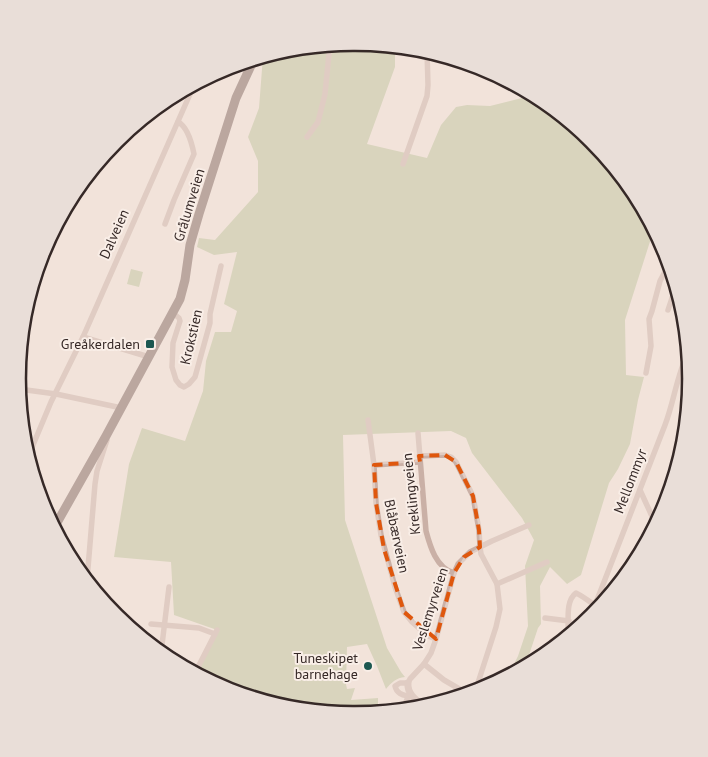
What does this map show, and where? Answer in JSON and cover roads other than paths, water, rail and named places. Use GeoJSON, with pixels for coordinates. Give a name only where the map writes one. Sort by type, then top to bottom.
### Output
{"type":"FeatureCollection","features":[{"type":"Feature","properties":{"kind":"main road","name":"Grålumveien"},"geometry":{"type":"LineString","coordinates":[[59,520],[180,300],[190,245],[236,98],[250,68]]}},
{"type":"Feature","properties":{"kind":"street"},"geometry":{"type":"LineString","coordinates":[[307,137],[318,122],[325,94],[329,52]]}},
{"type":"Feature","properties":{"kind":"street"},"geometry":{"type":"LineString","coordinates":[[403,164],[427,96],[427,59]]}},
{"type":"Feature","properties":{"kind":"street","name":"Dalveien"},"geometry":{"type":"LineString","coordinates":[[33,444],[51,402],[83,337],[189,96]]}},
{"type":"Feature","properties":{"kind":"street"},"geometry":{"type":"LineString","coordinates":[[165,224],[194,154],[186,131],[181,123],[178,122]]}},
{"type":"Feature","properties":{"kind":"street","name":"Krokstien"},"geometry":{"type":"LineString","coordinates":[[173,313],[180,321],[173,343],[172,367],[176,380],[184,387],[195,377],[210,323],[210,314],[221,266]]}},
{"type":"Feature","properties":{"kind":"street"},"geometry":{"type":"LineString","coordinates":[[646,373],[651,346],[649,318],[664,273]]}},
{"type":"Feature","properties":{"kind":"street"},"geometry":{"type":"LineString","coordinates":[[668,310],[672,298]]}},
{"type":"Feature","properties":{"kind":"street"},"geometry":{"type":"LineString","coordinates":[[83,337],[149,357]]}},
{"type":"Feature","properties":{"kind":"street","name":"Mellommyr"},"geometry":{"type":"LineString","coordinates":[[598,597],[668,417],[682,368]]}},
{"type":"Feature","properties":{"kind":"street"},"geometry":{"type":"LineString","coordinates":[[27,390],[56,394],[117,407]]}},
{"type":"Feature","properties":{"kind":"street","name":"Blåbærveien"},"geometry":{"type":"LineString","coordinates":[[368,420],[381,535],[395,587],[404,612],[428,636],[436,639]]}},
{"type":"Feature","properties":{"kind":"street","name":"Kreklingveien"},"geometry":{"type":"LineString","coordinates":[[418,433],[426,531],[429,544],[444,568],[454,573]]}},
{"type":"Feature","properties":{"kind":"street"},"geometry":{"type":"LineString","coordinates":[[87,569],[95,484],[106,443],[106,436]]}},
{"type":"Feature","properties":{"kind":"street"},"geometry":{"type":"LineString","coordinates":[[374,465],[446,455],[456,462],[473,496],[481,554],[497,584],[500,610],[478,681]]}},
{"type":"Feature","properties":{"kind":"street"},"geometry":{"type":"LineString","coordinates":[[640,490],[652,515]]}},
{"type":"Feature","properties":{"kind":"street","name":"Veslemyrveien"},"geometry":{"type":"LineString","coordinates":[[411,698],[400,694],[395,688],[396,685],[400,682],[408,683],[431,653],[458,564],[470,552],[529,525]]}},
{"type":"Feature","properties":{"kind":"street"},"geometry":{"type":"LineString","coordinates":[[497,584],[547,562]]}},
{"type":"Feature","properties":{"kind":"street"},"geometry":{"type":"LineString","coordinates":[[162,644],[169,586]]}},
{"type":"Feature","properties":{"kind":"street"},"geometry":{"type":"LineString","coordinates":[[569,626],[569,604],[574,594],[576,593],[584,597],[592,604]]}},
{"type":"Feature","properties":{"kind":"street"},"geometry":{"type":"LineString","coordinates":[[545,618],[569,621]]}},
{"type":"Feature","properties":{"kind":"street"},"geometry":{"type":"LineString","coordinates":[[151,624],[199,628],[216,632],[199,667]]}},
{"type":"Feature","properties":{"kind":"street"},"geometry":{"type":"LineString","coordinates":[[424,664],[459,689]]}},
{"type":"Feature","properties":{"kind":"street"},"geometry":{"type":"LineString","coordinates":[[408,683],[411,698],[415,700]]}},
{"type":"Feature","properties":{"kind":"street"},"geometry":{"type":"LineString","coordinates":[[408,702],[411,698]]}},
{"type":"Feature","properties":{"kind":"place","name":"Greåkerdalen"},"geometry":{"type":"Point","coordinates":[150,344]}},
{"type":"Feature","properties":{"kind":"place","name":"Tuneskipet barnehage"},"geometry":{"type":"Point","coordinates":[368,666]}}]}
